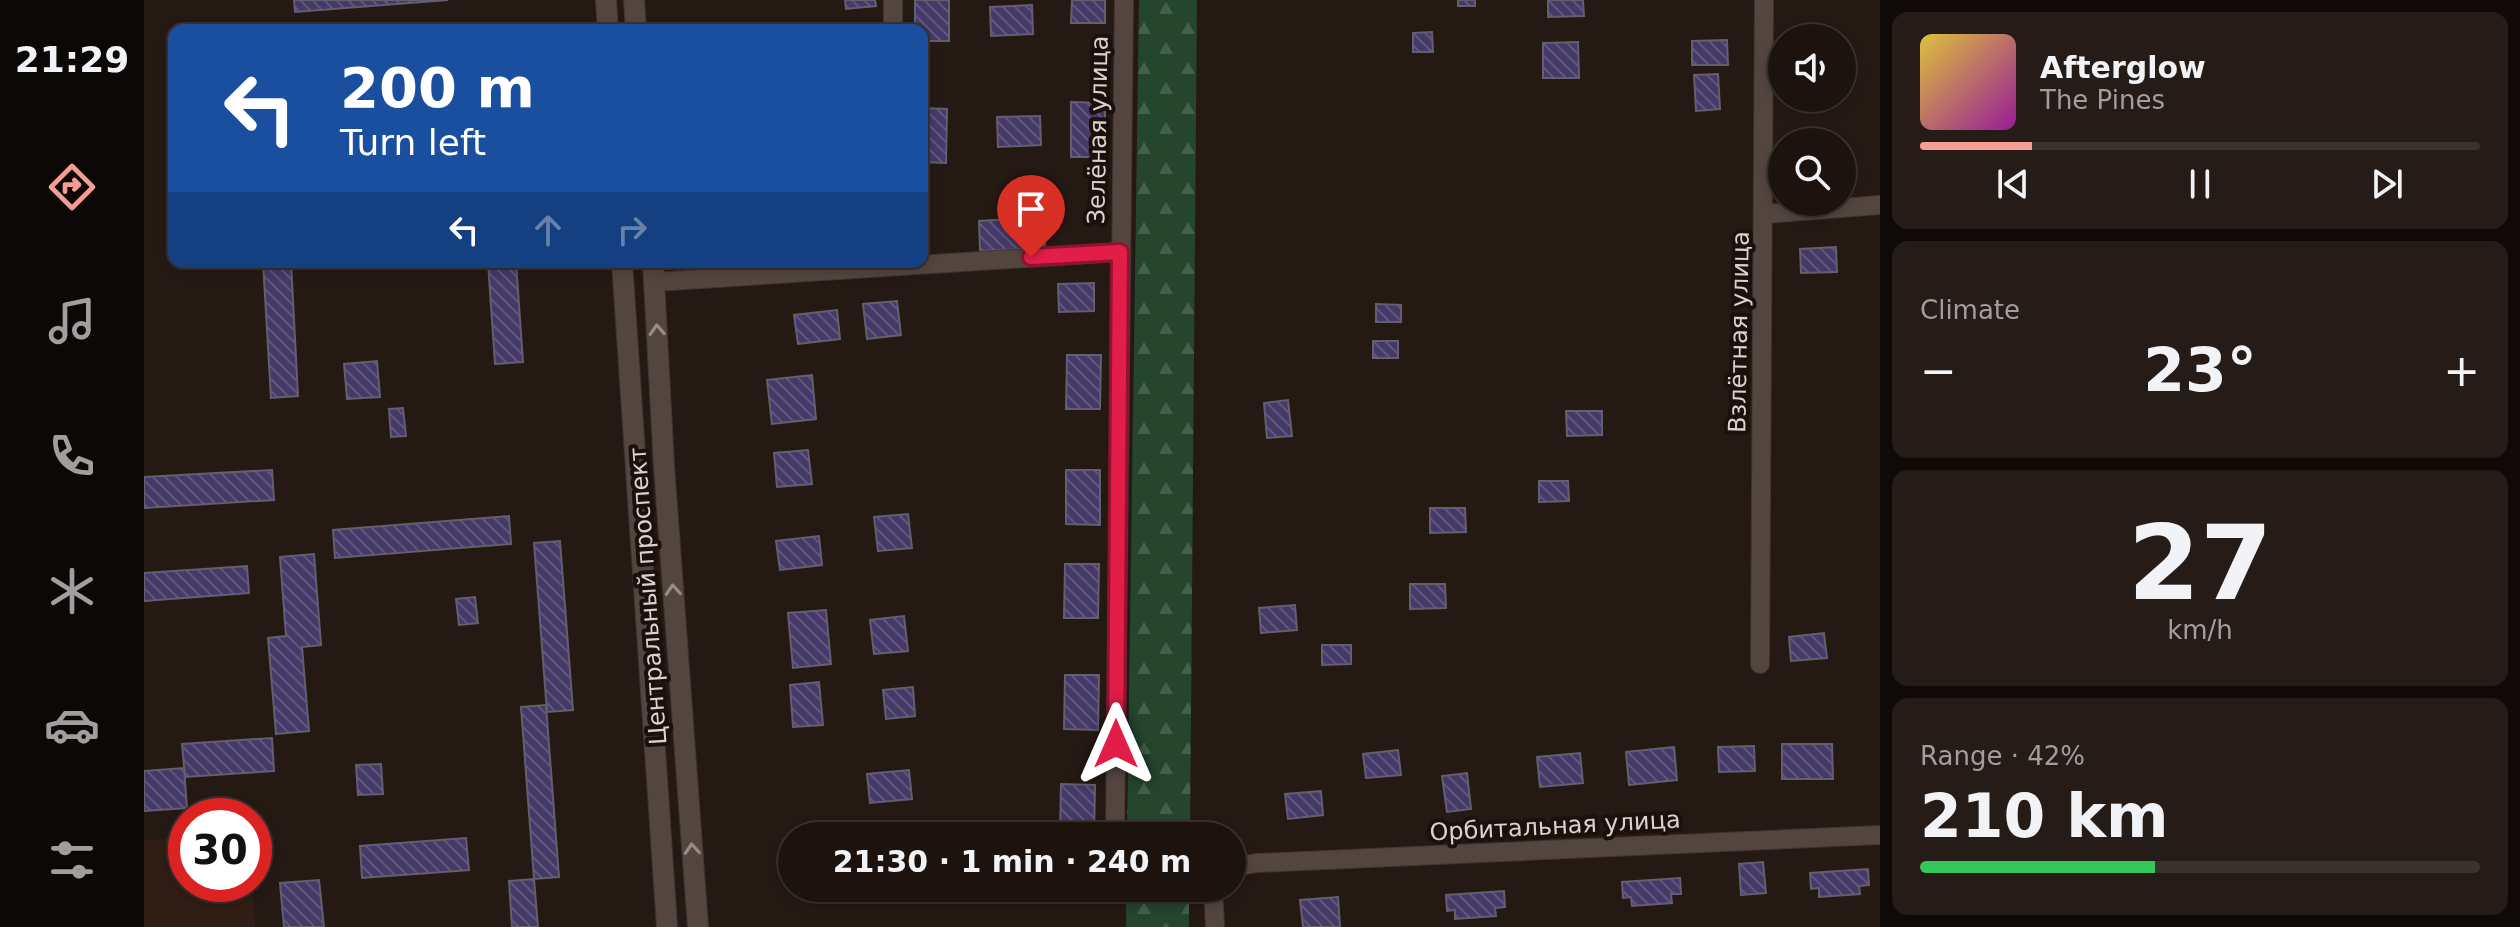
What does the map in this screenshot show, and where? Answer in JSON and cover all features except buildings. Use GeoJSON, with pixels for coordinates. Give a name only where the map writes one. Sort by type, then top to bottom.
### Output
{"type":"FeatureCollection","features":[{"type":"Feature","properties":{"kind":"street"},"geometry":{"type":"LineString","coordinates":[[606,0],[608,24]]}},
{"type":"Feature","properties":{"kind":"street"},"geometry":{"type":"LineString","coordinates":[[634,0],[636,24]]}},
{"type":"Feature","properties":{"kind":"street"},"geometry":{"type":"LineString","coordinates":[[893,0],[893,24]]}},
{"type":"Feature","properties":{"kind":"street","name":"Зелёная улица"},"geometry":{"type":"LineString","coordinates":[[1115,822],[1124,0]]}},
{"type":"Feature","properties":{"kind":"street","name":"Взлётная улица"},"geometry":{"type":"LineString","coordinates":[[1760,664],[1764,0]]}},
{"type":"Feature","properties":{"kind":"street"},"geometry":{"type":"LineString","coordinates":[[1765,214],[1880,205]]}},
{"type":"Feature","properties":{"kind":"street"},"geometry":{"type":"LineString","coordinates":[[928,262],[1120,252]]}},
{"type":"Feature","properties":{"kind":"street","name":"Центральный проспект"},"geometry":{"type":"LineString","coordinates":[[622,268],[667,927]]}},
{"type":"Feature","properties":{"kind":"street"},"geometry":{"type":"LineString","coordinates":[[653,272],[773,268]]}},
{"type":"Feature","properties":{"kind":"street","name":"Центральный проспект"},"geometry":{"type":"LineString","coordinates":[[653,272],[698,927]]}},
{"type":"Feature","properties":{"kind":"street","name":"Орбитальная улица"},"geometry":{"type":"LineString","coordinates":[[1246,865],[1880,835]]}},
{"type":"Feature","properties":{"kind":"street"},"geometry":{"type":"LineString","coordinates":[[1214,902],[1215,927]]}},
{"type":"Feature","properties":{"kind":"shaded area"},"geometry":{"type":"Polygon","coordinates":[[[168,839],[168,902],[253,902],[255,927],[144,927],[144,840],[168,839]]]}},
{"type":"Feature","properties":{"kind":"green space"},"geometry":{"type":"Polygon","coordinates":[[[1139,0],[1197,0],[1190,822],[1127,822],[1139,0]]]}},
{"type":"Feature","properties":{"kind":"green space"},"geometry":{"type":"Polygon","coordinates":[[[1126,902],[1189,902],[1189,927],[1126,927],[1126,902]]]}},
{"type":"Feature","properties":{"kind":"route"},"geometry":{"type":"LineString","coordinates":[[1031,257],[1120,252],[1116,744]]}}]}
